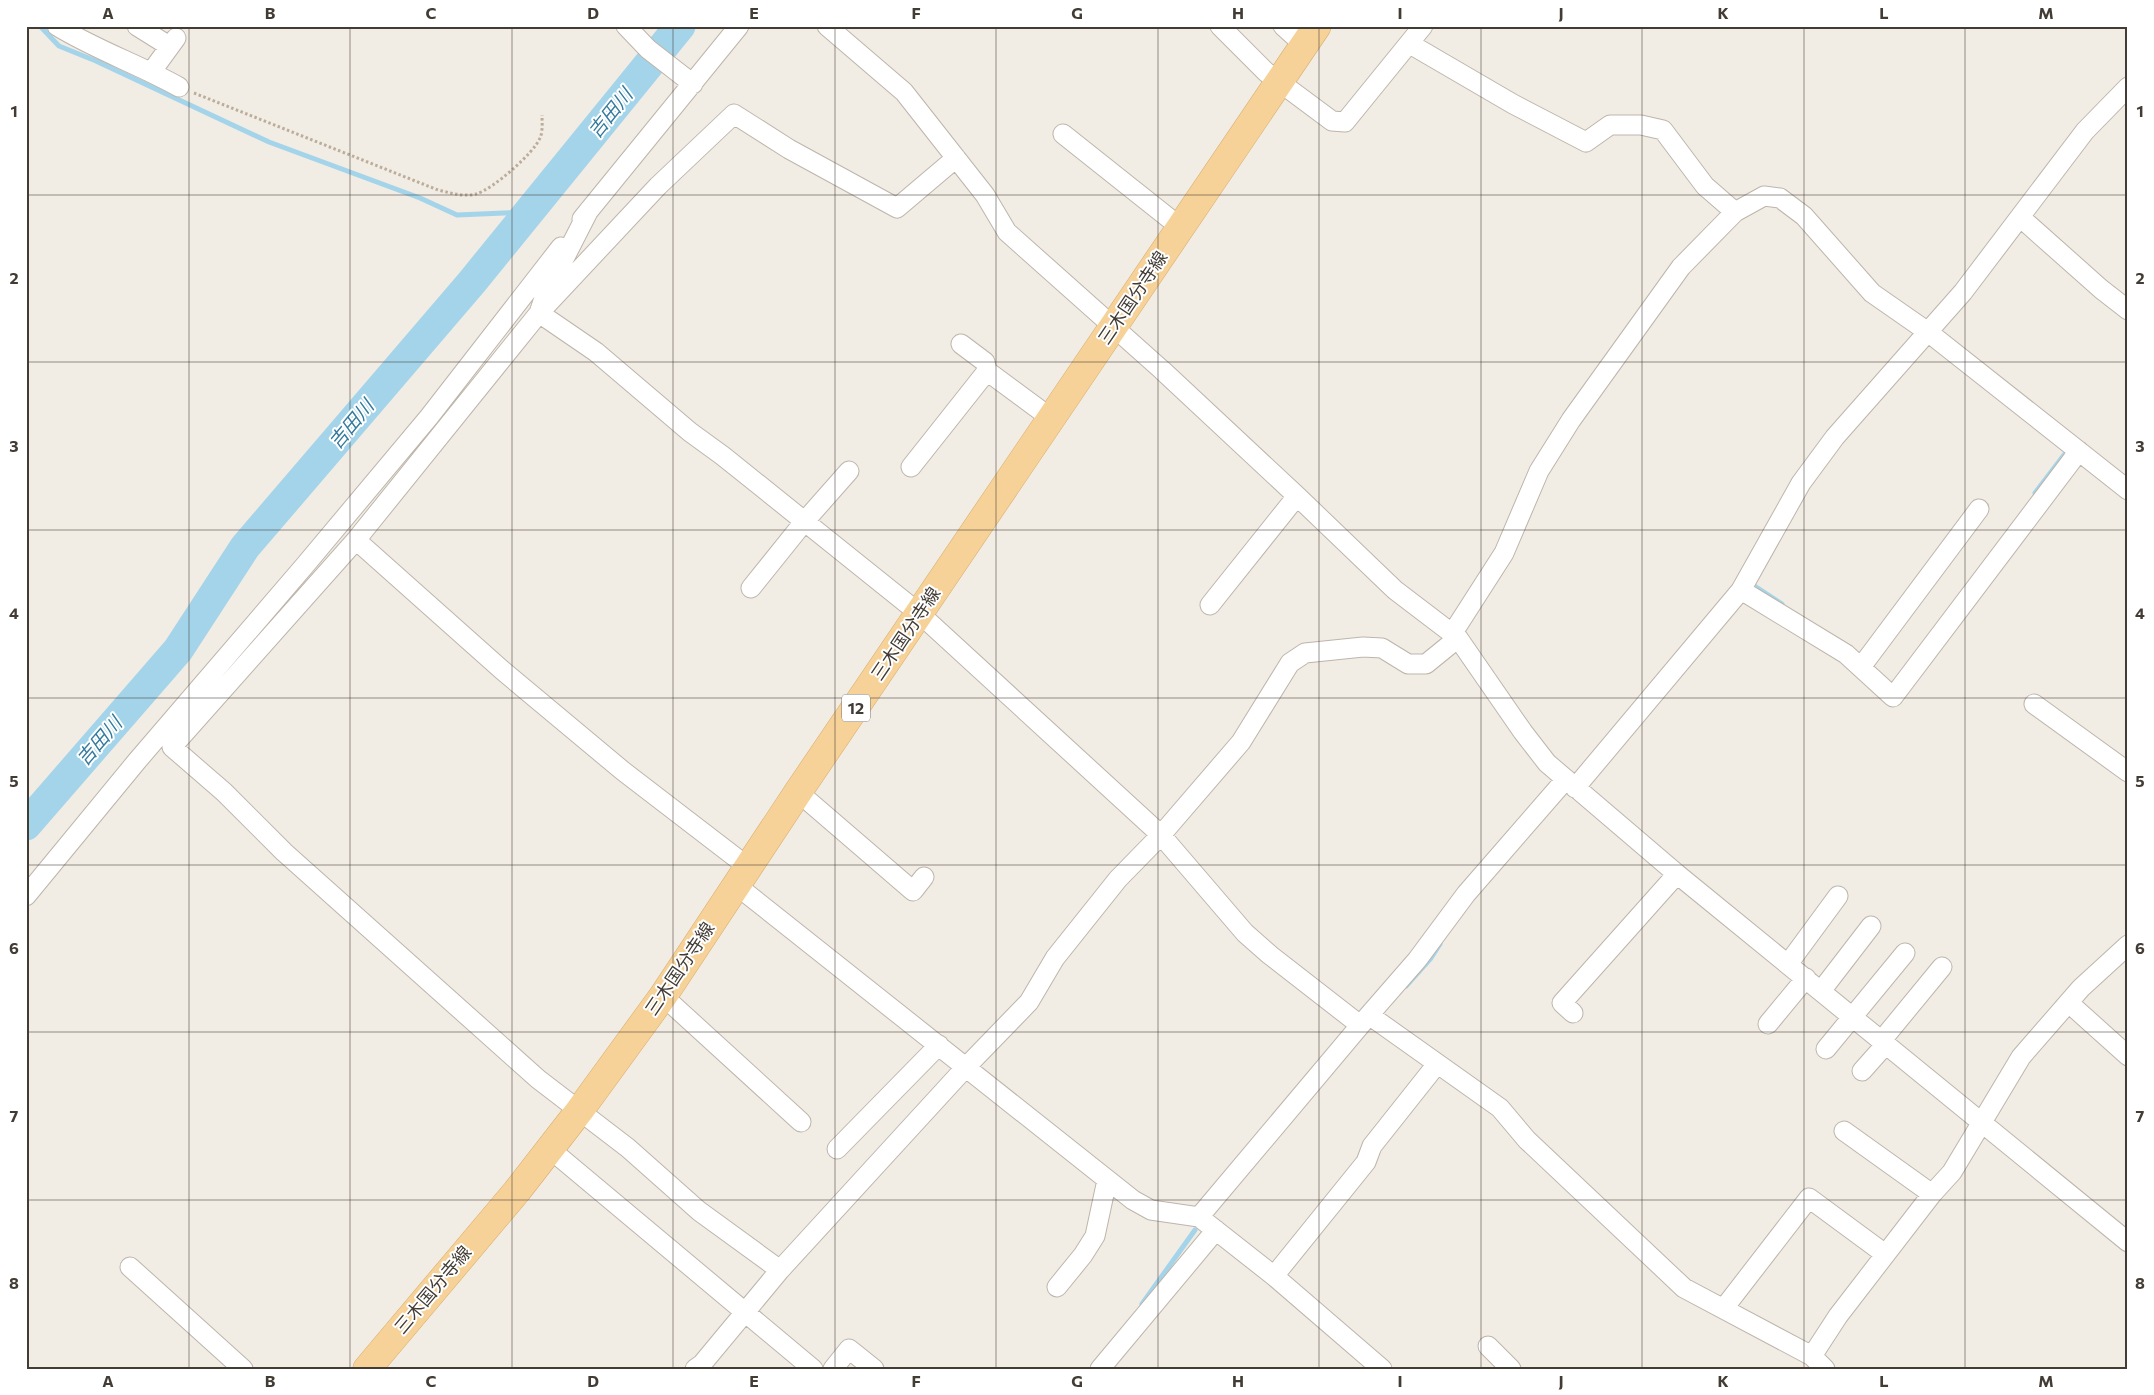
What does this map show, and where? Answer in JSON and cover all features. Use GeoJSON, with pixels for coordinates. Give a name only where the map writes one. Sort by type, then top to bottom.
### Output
{"type":"FeatureCollection","features":[{"type":"Feature","properties":{"kind":"main road","name":"三木国分寺線"},"geometry":{"type":"LineString","coordinates":[[367,1369],[517,1191],[580,1110],[663,996],[798,792],[1310,36]]}},
{"type":"Feature","properties":{"kind":"street"},"geometry":{"type":"LineString","coordinates":[[57,26],[78,39],[152,72],[179,87]]}},
{"type":"Feature","properties":{"kind":"street"},"geometry":{"type":"LineString","coordinates":[[137,26],[172,42],[152,72]]}},
{"type":"Feature","properties":{"kind":"street"},"geometry":{"type":"LineString","coordinates":[[626,26],[648,49],[687,80]]}},
{"type":"Feature","properties":{"kind":"street"},"geometry":{"type":"LineString","coordinates":[[26,896],[143,753],[306,564],[429,416],[687,80],[739,26]]}},
{"type":"Feature","properties":{"kind":"street"},"geometry":{"type":"LineString","coordinates":[[827,26],[904,92],[985,195],[1007,232],[1113,326],[1297,496],[1395,590],[1455,636],[1547,763],[1677,874],[2128,1242]]}},
{"type":"Feature","properties":{"kind":"street"},"geometry":{"type":"LineString","coordinates":[[1220,26],[1266,72],[1332,121],[1345,122],[1423,26]]}},
{"type":"Feature","properties":{"kind":"street"},"geometry":{"type":"LineString","coordinates":[[1283,26],[1310,36]]}},
{"type":"Feature","properties":{"kind":"street"},"geometry":{"type":"LineString","coordinates":[[1410,44],[1513,104],[1586,142],[1610,125],[1641,125],[1663,130],[1705,186],[1734,212]]}},
{"type":"Feature","properties":{"kind":"street"},"geometry":{"type":"LineString","coordinates":[[1199,1217],[1370,1020],[1466,894],[1571,784],[1742,590],[1801,483],[1835,437],[1963,292],[2085,131],[2128,87]]}},
{"type":"Feature","properties":{"kind":"street"},"geometry":{"type":"LineString","coordinates":[[780,1270],[699,1211],[628,1148],[538,1079],[284,852],[224,792],[172,747],[356,540],[539,313],[658,186],[734,114],[789,150],[897,208],[956,158]]}},
{"type":"Feature","properties":{"kind":"street"},"geometry":{"type":"LineString","coordinates":[[1063,134],[1180,228]]}},
{"type":"Feature","properties":{"kind":"street"},"geometry":{"type":"LineString","coordinates":[[695,1369],[702,1364],[780,1270],[966,1067],[1029,1002],[1055,958],[1118,879],[1161,835],[1241,742],[1290,663],[1305,653],[1363,647],[1382,648],[1408,664],[1426,664],[1455,636],[1504,553],[1539,471],[1571,420],[1680,267],[1734,212],[1764,196],[1780,198],[1804,216],[1872,293],[1928,332],[2128,490]]}},
{"type":"Feature","properties":{"kind":"street"},"geometry":{"type":"LineString","coordinates":[[539,313],[544,298],[589,210]]}},
{"type":"Feature","properties":{"kind":"street"},"geometry":{"type":"LineString","coordinates":[[2020,216],[2101,289],[2128,310]]}},
{"type":"Feature","properties":{"kind":"street"},"geometry":{"type":"LineString","coordinates":[[539,313],[596,352],[690,432],[723,456],[920,614],[1161,835],[1245,933],[1270,956],[1437,1064],[1500,1108],[1527,1140],[1684,1288],[1724,1308],[1819,1365],[1838,1316],[1932,1194],[1952,1172],[2021,1057],[2081,988],[2128,945]]}},
{"type":"Feature","properties":{"kind":"street"},"geometry":{"type":"LineString","coordinates":[[961,344],[985,362],[987,371],[1052,418]]}},
{"type":"Feature","properties":{"kind":"street"},"geometry":{"type":"LineString","coordinates":[[912,467],[987,371]]}},
{"type":"Feature","properties":{"kind":"street"},"geometry":{"type":"LineString","coordinates":[[1742,590],[1846,654],[1893,697],[2079,451]]}},
{"type":"Feature","properties":{"kind":"street"},"geometry":{"type":"LineString","coordinates":[[751,588],[804,522],[849,471]]}},
{"type":"Feature","properties":{"kind":"street"},"geometry":{"type":"LineString","coordinates":[[1210,605],[1297,496]]}},
{"type":"Feature","properties":{"kind":"street"},"geometry":{"type":"LineString","coordinates":[[1861,668],[1980,509]]}},
{"type":"Feature","properties":{"kind":"street"},"geometry":{"type":"LineString","coordinates":[[356,540],[502,670],[966,1067],[1133,1200],[1152,1210],[1199,1217],[1274,1276],[1382,1369]]}},
{"type":"Feature","properties":{"kind":"street"},"geometry":{"type":"LineString","coordinates":[[2034,704],[2128,772]]}},
{"type":"Feature","properties":{"kind":"street"},"geometry":{"type":"LineString","coordinates":[[798,792],[913,891],[924,877]]}},
{"type":"Feature","properties":{"kind":"street"},"geometry":{"type":"LineString","coordinates":[[1573,1013],[1562,1003],[1677,874]]}},
{"type":"Feature","properties":{"kind":"street"},"geometry":{"type":"LineString","coordinates":[[1788,964],[1838,896]]}},
{"type":"Feature","properties":{"kind":"street"},"geometry":{"type":"LineString","coordinates":[[1821,990],[1871,926]]}},
{"type":"Feature","properties":{"kind":"street"},"geometry":{"type":"LineString","coordinates":[[1826,1049],[1905,952]]}},
{"type":"Feature","properties":{"kind":"street"},"geometry":{"type":"LineString","coordinates":[[1862,1071],[1942,967]]}},
{"type":"Feature","properties":{"kind":"street"},"geometry":{"type":"LineString","coordinates":[[1768,1024],[1806,978]]}},
{"type":"Feature","properties":{"kind":"street"},"geometry":{"type":"LineString","coordinates":[[663,996],[801,1122]]}},
{"type":"Feature","properties":{"kind":"street"},"geometry":{"type":"LineString","coordinates":[[2069,1003],[2128,1056]]}},
{"type":"Feature","properties":{"kind":"street"},"geometry":{"type":"LineString","coordinates":[[837,1148],[939,1045]]}},
{"type":"Feature","properties":{"kind":"street"},"geometry":{"type":"LineString","coordinates":[[1274,1276],[1366,1162],[1372,1146],[1437,1064]]}},
{"type":"Feature","properties":{"kind":"street"},"geometry":{"type":"LineString","coordinates":[[1844,1131],[1932,1194]]}},
{"type":"Feature","properties":{"kind":"street"},"geometry":{"type":"LineString","coordinates":[[550,1149],[813,1369]]}},
{"type":"Feature","properties":{"kind":"street"},"geometry":{"type":"LineString","coordinates":[[1057,1287],[1083,1255],[1095,1236],[1107,1180]]}},
{"type":"Feature","properties":{"kind":"street"},"geometry":{"type":"LineString","coordinates":[[1724,1308],[1809,1198],[1885,1254]]}},
{"type":"Feature","properties":{"kind":"street"},"geometry":{"type":"LineString","coordinates":[[1100,1369],[1216,1230]]}},
{"type":"Feature","properties":{"kind":"street"},"geometry":{"type":"LineString","coordinates":[[130,1267],[243,1369]]}},
{"type":"Feature","properties":{"kind":"street"},"geometry":{"type":"LineString","coordinates":[[1488,1346],[1508,1368]]}},
{"type":"Feature","properties":{"kind":"street"},"geometry":{"type":"LineString","coordinates":[[833,1369],[849,1349],[874,1369]]}},
{"type":"Feature","properties":{"kind":"path"},"geometry":{"type":"LineString","coordinates":[[179,87],[438,190],[461,196],[478,193],[491,187],[514,169],[540,138],[542,115]]}},
{"type":"Feature","properties":{"kind":"waterway"},"geometry":{"type":"LineString","coordinates":[[40,26],[59,46],[96,61],[269,142],[420,198],[457,215],[528,212]]}},
{"type":"Feature","properties":{"kind":"waterway","name":"吉田川"},"geometry":{"type":"LineString","coordinates":[[26,825],[178,650],[245,547],[472,282],[680,26]]}},
{"type":"Feature","properties":{"kind":"waterway"},"geometry":{"type":"LineString","coordinates":[[2035,493],[2064,455]]}},
{"type":"Feature","properties":{"kind":"waterway"},"geometry":{"type":"LineString","coordinates":[[1753,585],[1782,604]]}},
{"type":"Feature","properties":{"kind":"waterway"},"geometry":{"type":"LineString","coordinates":[[1406,986],[1431,958],[1440,944]]}},
{"type":"Feature","properties":{"kind":"waterway"},"geometry":{"type":"LineString","coordinates":[[1142,1304],[1195,1230]]}}]}
